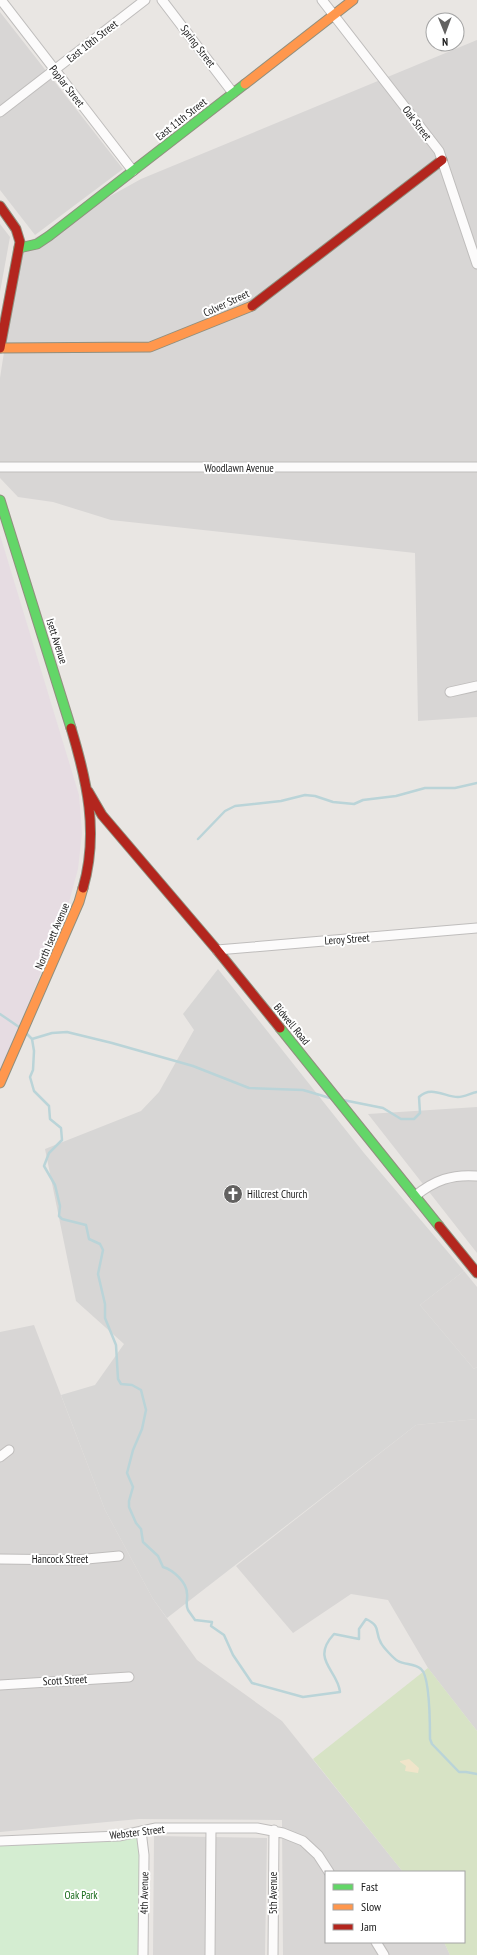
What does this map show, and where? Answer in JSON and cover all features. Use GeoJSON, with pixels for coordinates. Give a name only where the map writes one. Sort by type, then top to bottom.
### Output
{"type":"FeatureCollection","features":[{"type":"Feature","properties":{"kind":"street","name":"Poplar Street"},"geometry":{"type":"LineString","coordinates":[[1,0],[133,171]]}},
{"type":"Feature","properties":{"kind":"street","name":"East 10th Street"},"geometry":{"type":"LineString","coordinates":[[0,112],[145,0]]}},
{"type":"Feature","properties":{"kind":"street","name":"Spring Street"},"geometry":{"type":"LineString","coordinates":[[162,0],[234,93]]}},
{"type":"Feature","properties":{"kind":"street","name":"Oak Street"},"geometry":{"type":"LineString","coordinates":[[322,0],[439,151],[477,262]]}},
{"type":"Feature","properties":{"kind":"street","name":"East 11th Street"},"geometry":{"type":"LineString","coordinates":[[19,248],[36,244],[49,236],[353,0]]}},
{"type":"Feature","properties":{"kind":"street","name":"Colver Street"},"geometry":{"type":"LineString","coordinates":[[0,348],[150,347],[240,312],[253,306],[442,160]]}},
{"type":"Feature","properties":{"kind":"street"},"geometry":{"type":"LineString","coordinates":[[0,206],[16,229],[19,236],[19,248],[0,348]]}},
{"type":"Feature","properties":{"kind":"street","name":"Woodlawn Avenue"},"geometry":{"type":"LineString","coordinates":[[0,467],[477,467]]}},
{"type":"Feature","properties":{"kind":"street","name":"Isett Avenue"},"geometry":{"type":"LineString","coordinates":[[0,500],[57,681],[88,791]]}},
{"type":"Feature","properties":{"kind":"street"},"geometry":{"type":"LineString","coordinates":[[450,692],[477,686]]}},
{"type":"Feature","properties":{"kind":"street","name":"Bidwell Road"},"geometry":{"type":"LineString","coordinates":[[88,791],[102,815],[217,950],[477,1273]]}},
{"type":"Feature","properties":{"kind":"street","name":"North Isett Avenue"},"geometry":{"type":"LineString","coordinates":[[0,1083],[79,902],[86,880],[91,847],[92,822],[88,791]]}},
{"type":"Feature","properties":{"kind":"street","name":"Leroy Street"},"geometry":{"type":"LineString","coordinates":[[217,950],[477,928]]}},
{"type":"Feature","properties":{"kind":"street"},"geometry":{"type":"LineString","coordinates":[[415,1196],[426,1187],[450,1177],[461,1175],[477,1176]]}},
{"type":"Feature","properties":{"kind":"street"},"geometry":{"type":"LineString","coordinates":[[0,1457],[9,1450]]}},
{"type":"Feature","properties":{"kind":"street","name":"Hancock Street"},"geometry":{"type":"LineString","coordinates":[[0,1559],[76,1560],[120,1556]]}},
{"type":"Feature","properties":{"kind":"street","name":"Scott Street"},"geometry":{"type":"LineString","coordinates":[[0,1685],[129,1677]]}},
{"type":"Feature","properties":{"kind":"street","name":"Webster Street"},"geometry":{"type":"LineString","coordinates":[[0,1841],[119,1836],[156,1828],[258,1828],[274,1830],[302,1841],[318,1855],[328,1871]]}},
{"type":"Feature","properties":{"kind":"street"},"geometry":{"type":"LineString","coordinates":[[210,1955],[211,1828]]}},
{"type":"Feature","properties":{"kind":"street","name":"5th Avenue"},"geometry":{"type":"LineString","coordinates":[[273,1955],[274,1830]]}},
{"type":"Feature","properties":{"kind":"street","name":"4th Avenue"},"geometry":{"type":"LineString","coordinates":[[141,1831],[144,1855],[143,1955]]}},
{"type":"Feature","properties":{"kind":"street"},"geometry":{"type":"LineString","coordinates":[[377,1943],[384,1955]]}},
{"type":"Feature","properties":{"kind":"shaded area"},"geometry":{"type":"Polygon","coordinates":[[[0,12],[123,169],[35,235],[0,190],[0,12]]]}},
{"type":"Feature","properties":{"kind":"shaded area"},"geometry":{"type":"Polygon","coordinates":[[[477,40],[477,717],[418,721],[415,553],[111,520],[53,502],[18,497],[0,478],[0,378],[20,249],[33,239],[141,179],[448,52],[465,52],[465,45],[477,40]]]}},
{"type":"Feature","properties":{"kind":"shaded area"},"geometry":{"type":"Polygon","coordinates":[[[0,224],[10,237],[0,292],[0,224]]]}},
{"type":"Feature","properties":{"kind":"shaded area"},"geometry":{"type":"Polygon","coordinates":[[[0,535],[79,795],[82,833],[78,869],[69,902],[0,1075],[0,535]]]}},
{"type":"Feature","properties":{"kind":"shaded area"},"geometry":{"type":"Polygon","coordinates":[[[218,969],[364,1153],[464,1271],[420,1305],[474,1369],[477,1367],[477,1419],[416,1425],[167,1618],[153,1599],[105,1510],[61,1395],[95,1385],[124,1344],[76,1301],[45,1149],[141,1111],[159,1092],[194,1030],[183,1014],[218,969]]]}},
{"type":"Feature","properties":{"kind":"shaded area"},"geometry":{"type":"Polygon","coordinates":[[[477,1107],[477,1253],[368,1114],[477,1107]]]}},
{"type":"Feature","properties":{"kind":"shaded area"},"geometry":{"type":"Polygon","coordinates":[[[464,1271],[477,1287],[477,1367],[474,1369],[420,1305],[464,1271]]]}},
{"type":"Feature","properties":{"kind":"shaded area"},"geometry":{"type":"Polygon","coordinates":[[[34,1325],[105,1510],[153,1599],[197,1660],[282,1721],[402,1871],[325,1871],[325,1943],[444,1943],[450,1955],[283,1955],[282,1820],[139,1819],[0,1832],[0,1332],[34,1325]]]}},
{"type":"Feature","properties":{"kind":"shaded area"},"geometry":{"type":"Polygon","coordinates":[[[477,1419],[477,1731],[428,1668],[388,1600],[351,1594],[293,1633],[236,1566],[416,1425],[477,1419]]]}},
{"type":"Feature","properties":{"kind":"shaded area"},"geometry":{"type":"Polygon","coordinates":[[[154,1836],[267,1838],[265,1955],[153,1955],[154,1836]]]}},
{"type":"Feature","properties":{"kind":"green space"},"geometry":{"type":"Polygon","coordinates":[[[428,1668],[477,1731],[477,1955],[450,1955],[444,1943],[465,1943],[465,1871],[402,1871],[313,1759],[428,1668]]]}},
{"type":"Feature","properties":{"kind":"green space","name":"Oak Park"},"geometry":{"type":"Polygon","coordinates":[[[141,1831],[142,1955],[0,1955],[0,1840],[141,1831]]]}},
{"type":"Feature","properties":{"kind":"sand"},"geometry":{"type":"Polygon","coordinates":[[[409,1759],[419,1768],[418,1773],[405,1771],[406,1766],[400,1761],[409,1759]]]}},
{"type":"Feature","properties":{"kind":"waterway"},"geometry":{"type":"LineString","coordinates":[[198,839],[225,811],[235,806],[281,801],[305,795],[315,796],[333,802],[354,804],[363,800],[396,796],[425,788],[455,788],[477,783]]}},
{"type":"Feature","properties":{"kind":"waterway"},"geometry":{"type":"LineString","coordinates":[[0,1014],[19,1027]]}},
{"type":"Feature","properties":{"kind":"waterway"},"geometry":{"type":"LineString","coordinates":[[32,1039],[52,1033],[67,1032],[193,1066],[249,1088],[303,1090],[330,1098]]}},
{"type":"Feature","properties":{"kind":"waterway"},"geometry":{"type":"LineString","coordinates":[[26,1033],[32,1039],[34,1051],[33,1070],[30,1077],[34,1091],[49,1106],[50,1119],[61,1128],[62,1140],[49,1153],[44,1166],[55,1185],[60,1206],[59,1216],[62,1219],[86,1225],[89,1239],[100,1244],[103,1250],[98,1274],[105,1304],[105,1318],[116,1345],[118,1379],[121,1384],[132,1385],[141,1390],[146,1410],[142,1429],[133,1450],[127,1473],[133,1487],[129,1507],[136,1523],[141,1529],[143,1542],[158,1556],[163,1567],[179,1577],[185,1585],[187,1608],[195,1620],[212,1622],[211,1626],[224,1635],[233,1655],[252,1683],[303,1697],[340,1692],[335,1677],[325,1658],[327,1643],[334,1634],[359,1639],[359,1629],[366,1619],[374,1624],[381,1643],[396,1660],[419,1667],[424,1673],[428,1691],[430,1739],[432,1744],[459,1772],[477,1774]]}},
{"type":"Feature","properties":{"kind":"waterway"},"geometry":{"type":"LineString","coordinates":[[343,1100],[383,1108],[401,1119],[414,1119],[420,1113],[419,1097],[428,1092],[438,1092],[453,1097],[477,1092]]}},
{"type":"Feature","properties":{"kind":"traffic: fast"},"geometry":{"type":"LineString","coordinates":[[19,248],[37,244],[49,236],[245,84]]}},
{"type":"Feature","properties":{"kind":"traffic: fast"},"geometry":{"type":"LineString","coordinates":[[0,500],[71,728]]}},
{"type":"Feature","properties":{"kind":"traffic: fast"},"geometry":{"type":"LineString","coordinates":[[280,1028],[439,1226]]}},
{"type":"Feature","properties":{"kind":"traffic: slow"},"geometry":{"type":"LineString","coordinates":[[245,84],[353,0]]}},
{"type":"Feature","properties":{"kind":"traffic: slow"},"geometry":{"type":"LineString","coordinates":[[0,348],[150,347],[252,306]]}},
{"type":"Feature","properties":{"kind":"traffic: slow"},"geometry":{"type":"LineString","coordinates":[[0,1083],[79,902],[83,888]]}},
{"type":"Feature","properties":{"kind":"traffic: jam"},"geometry":{"type":"LineString","coordinates":[[252,306],[442,160]]}},
{"type":"Feature","properties":{"kind":"traffic: jam"},"geometry":{"type":"LineString","coordinates":[[0,206],[16,229],[20,242],[0,348]]}},
{"type":"Feature","properties":{"kind":"traffic: jam"},"geometry":{"type":"LineString","coordinates":[[71,728],[82,768],[89,807],[90,847],[88,868],[83,888]]}},
{"type":"Feature","properties":{"kind":"traffic: jam"},"geometry":{"type":"LineString","coordinates":[[88,791],[102,815],[217,950],[280,1028]]}},
{"type":"Feature","properties":{"kind":"traffic: jam"},"geometry":{"type":"LineString","coordinates":[[439,1226],[477,1273]]}},
{"type":"Feature","properties":{"kind":"place","name":"Hillcrest Church"},"geometry":{"type":"Point","coordinates":[233,1194]}}]}
